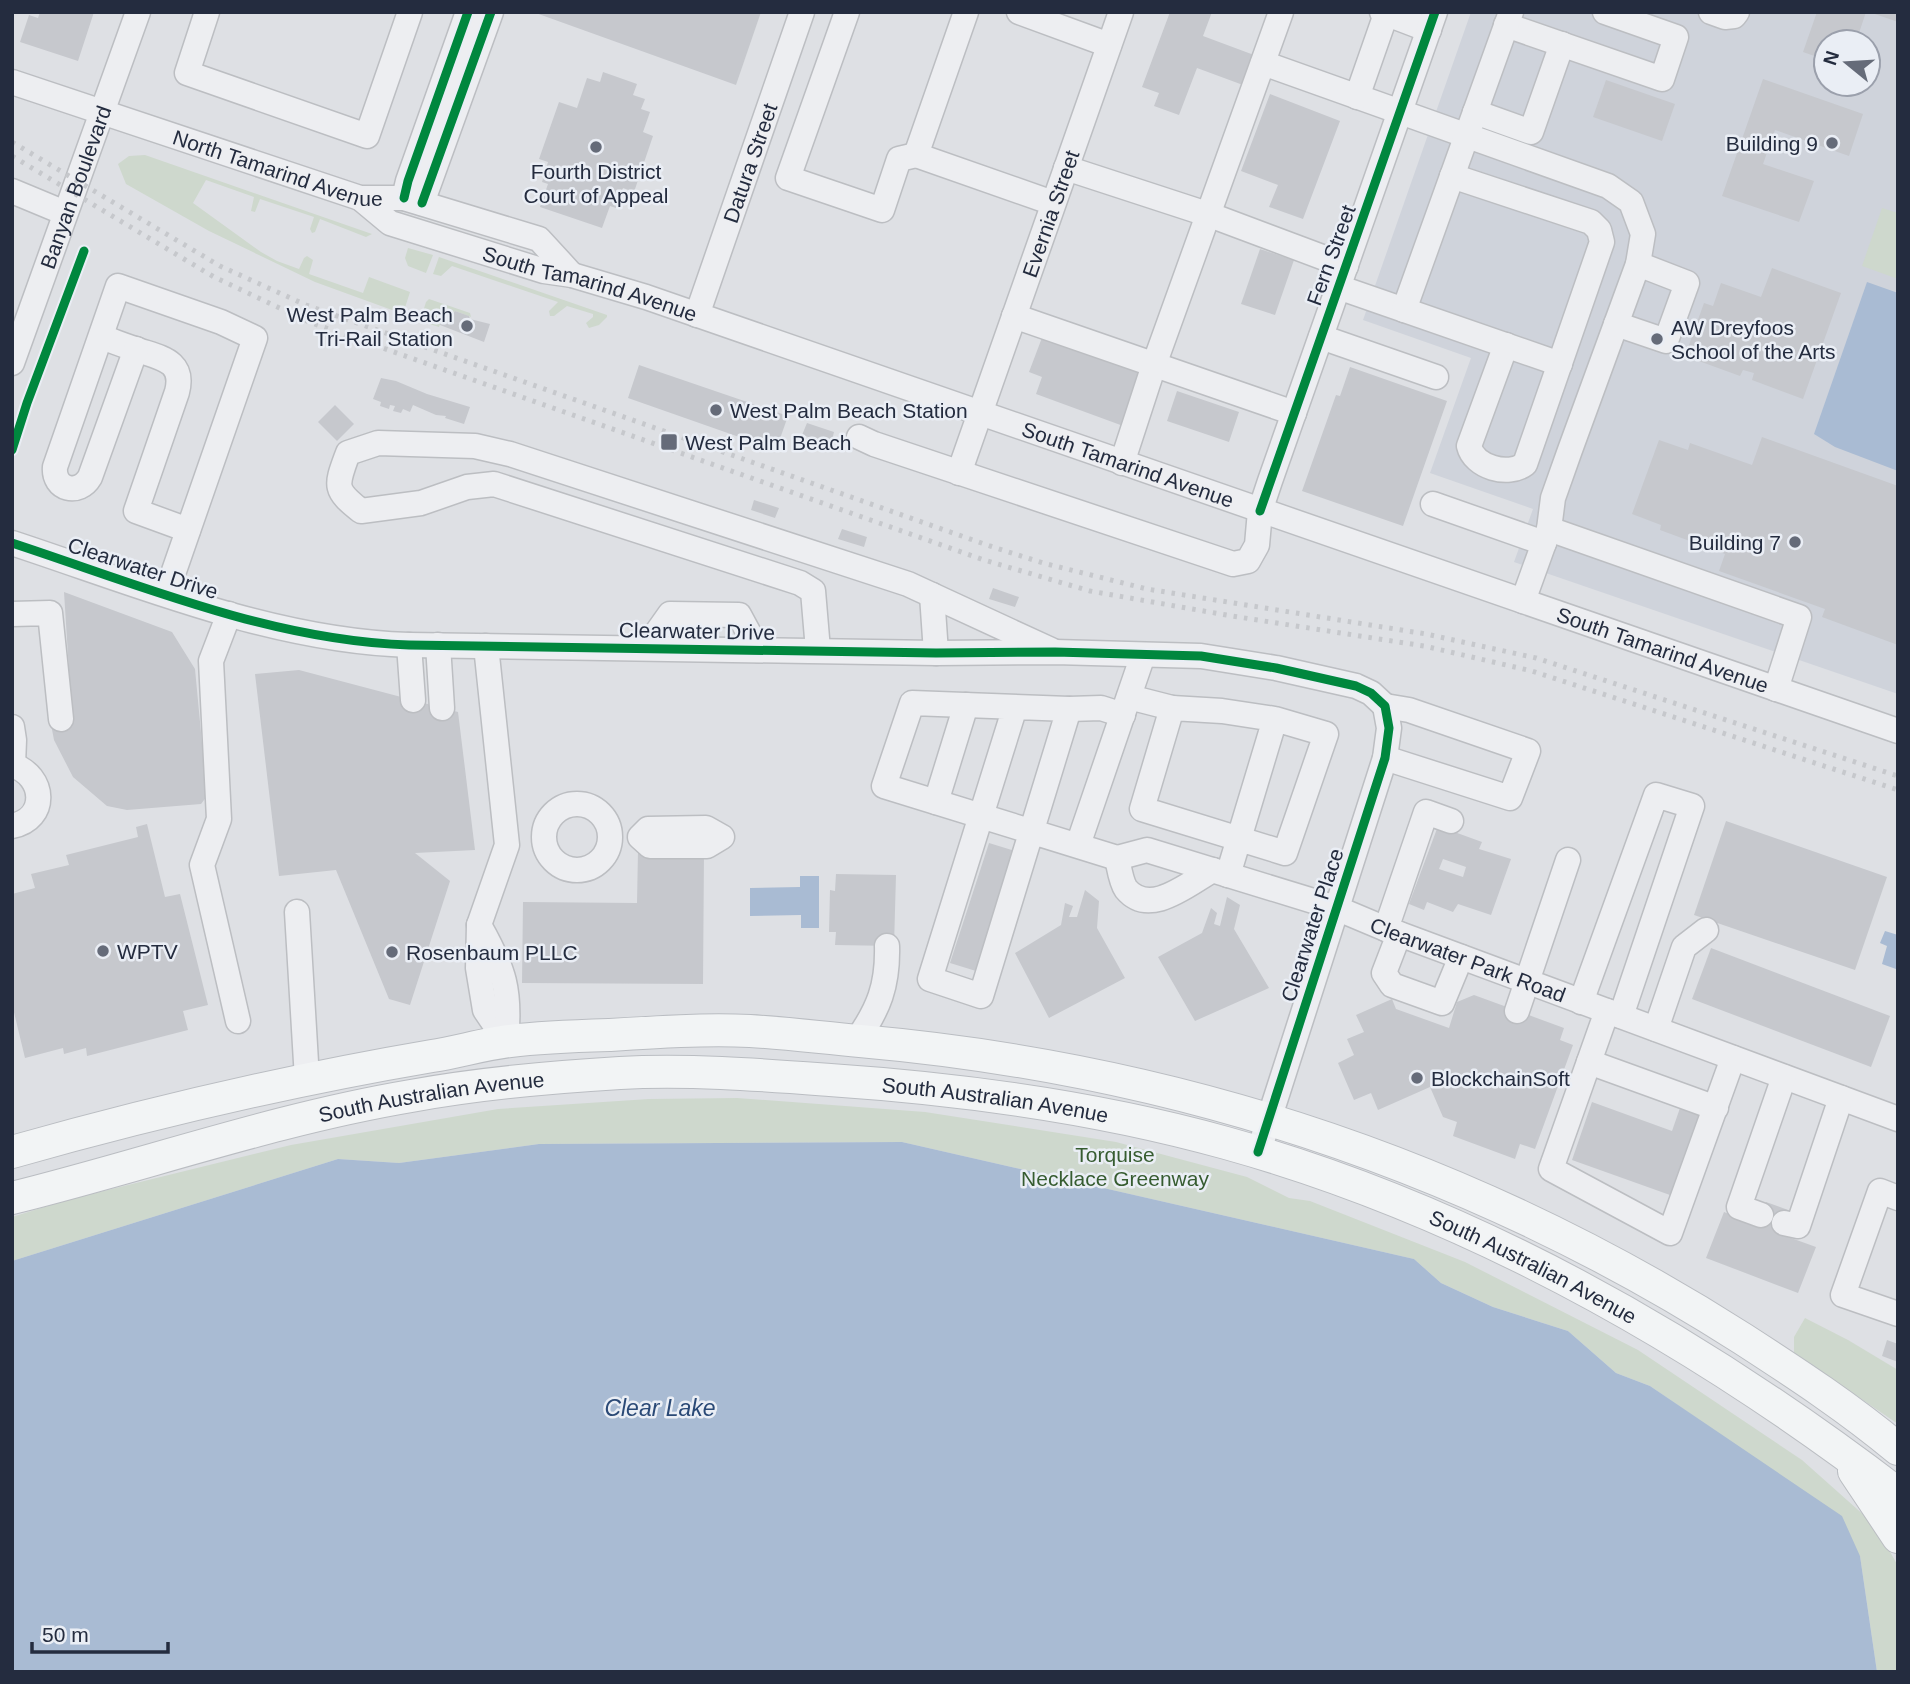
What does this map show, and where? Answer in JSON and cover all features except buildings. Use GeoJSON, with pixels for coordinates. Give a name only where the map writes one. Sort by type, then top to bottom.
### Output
{"type":"FeatureCollection","features":[{"type":"Feature","properties":{"kind":"main road","name":"South Australian Avenue"},"geometry":{"type":"LineString","coordinates":[[12,1152],[307,1079],[506,1041],[719,1031],[856,1041],[990,1055],[1157,1088],[1270,1118],[1372,1153],[1455,1186],[1537,1223],[1695,1308],[1823,1391],[1898,1449]]}},
{"type":"Feature","properties":{"kind":"main road"},"geometry":{"type":"LineString","coordinates":[[506,1041],[506,1084]]}},
{"type":"Feature","properties":{"kind":"main road","name":"South Australian Avenue"},"geometry":{"type":"LineString","coordinates":[[12,1198],[332,1111],[415,1095],[624,1072],[797,1077],[890,1084],[1042,1103],[1258,1152],[1429,1216],[1546,1270],[1669,1338],[1842,1452],[1898,1494]]}},
{"type":"Feature","properties":{"kind":"main road"},"geometry":{"type":"LineString","coordinates":[[1861,1418],[1898,1441]]}},
{"type":"Feature","properties":{"kind":"main road"},"geometry":{"type":"LineString","coordinates":[[1842,1452],[1898,1537]]}},
{"type":"Feature","properties":{"kind":"street","name":"Banyan Boulevard"},"geometry":{"type":"LineString","coordinates":[[12,363],[138,12]]}},
{"type":"Feature","properties":{"kind":"street"},"geometry":{"type":"LineString","coordinates":[[207,12],[187,73],[367,136],[410,12]]}},
{"type":"Feature","properties":{"kind":"street"},"geometry":{"type":"LineString","coordinates":[[413,200],[408,181],[468,12]]}},
{"type":"Feature","properties":{"kind":"street"},"geometry":{"type":"LineString","coordinates":[[413,200],[491,12]]}},
{"type":"Feature","properties":{"kind":"street","name":"Datura Street"},"geometry":{"type":"LineString","coordinates":[[697,314],[802,12]]}},
{"type":"Feature","properties":{"kind":"street"},"geometry":{"type":"LineString","coordinates":[[847,12],[788,178],[882,210],[899,159],[916,155],[1054,203]]}},
{"type":"Feature","properties":{"kind":"street"},"geometry":{"type":"LineString","coordinates":[[916,155],[966,12]]}},
{"type":"Feature","properties":{"kind":"street"},"geometry":{"type":"LineString","coordinates":[[1019,12],[1059,19],[1109,45]]}},
{"type":"Feature","properties":{"kind":"street","name":"Evernia Street"},"geometry":{"type":"LineString","coordinates":[[959,473],[1121,12]]}},
{"type":"Feature","properties":{"kind":"street"},"geometry":{"type":"LineString","coordinates":[[1122,463],[1154,365],[1281,12]]}},
{"type":"Feature","properties":{"kind":"street"},"geometry":{"type":"LineString","coordinates":[[1404,310],[1509,18],[1562,44],[1662,79],[1676,37],[1605,12]]}},
{"type":"Feature","properties":{"kind":"street"},"geometry":{"type":"LineString","coordinates":[[1711,12],[1725,17],[1734,16],[1737,12]]}},
{"type":"Feature","properties":{"kind":"street"},"geometry":{"type":"LineString","coordinates":[[1357,97],[1384,13],[1432,21]]}},
{"type":"Feature","properties":{"kind":"street","name":"Fern Street"},"geometry":{"type":"LineString","coordinates":[[859,437],[1233,564],[1248,561],[1257,545],[1260,511],[1432,21]]}},
{"type":"Feature","properties":{"kind":"street"},"geometry":{"type":"LineString","coordinates":[[1475,112],[1531,132],[1562,44]]}},
{"type":"Feature","properties":{"kind":"street"},"geometry":{"type":"LineString","coordinates":[[1263,63],[1608,186],[1631,202],[1643,234],[1638,264],[1553,498],[1546,536],[1523,601]]}},
{"type":"Feature","properties":{"kind":"street","name":"North Tamarind Avenue"},"geometry":{"type":"LineString","coordinates":[[12,82],[360,198],[413,200],[539,239],[572,275]]}},
{"type":"Feature","properties":{"kind":"street"},"geometry":{"type":"LineString","coordinates":[[1066,168],[1210,215],[1342,276],[1404,310],[1560,364]]}},
{"type":"Feature","properties":{"kind":"street"},"geometry":{"type":"LineString","coordinates":[[1452,176],[1591,222],[1599,230],[1602,242],[1525,464],[1517,470],[1507,472],[1476,460],[1469,446],[1506,345]]}},
{"type":"Feature","properties":{"kind":"street"},"geometry":{"type":"LineString","coordinates":[[12,191],[65,213]]}},
{"type":"Feature","properties":{"kind":"street","name":"South Tamarind Avenue"},"geometry":{"type":"LineString","coordinates":[[360,198],[390,223],[544,271],[572,275],[697,314],[1898,731]]}},
{"type":"Feature","properties":{"kind":"street"},"geometry":{"type":"LineString","coordinates":[[408,228],[422,221],[479,220]]}},
{"type":"Feature","properties":{"kind":"street"},"geometry":{"type":"LineString","coordinates":[[1616,324],[1666,341],[1687,282],[1638,264]]}},
{"type":"Feature","properties":{"kind":"street"},"geometry":{"type":"LineString","coordinates":[[136,349],[90,477],[77,489],[65,488],[56,479],[55,467],[118,286],[221,322],[255,338],[166,594]]}},
{"type":"Feature","properties":{"kind":"street"},"geometry":{"type":"LineString","coordinates":[[1014,316],[1294,413]]}},
{"type":"Feature","properties":{"kind":"street"},"geometry":{"type":"LineString","coordinates":[[101,337],[172,363],[176,369],[179,385],[136,511],[188,530]]}},
{"type":"Feature","properties":{"kind":"street"},"geometry":{"type":"LineString","coordinates":[[1321,337],[1436,377]]}},
{"type":"Feature","properties":{"kind":"street"},"geometry":{"type":"LineString","coordinates":[[818,650],[813,591],[800,583],[494,484],[467,486],[421,503],[361,511],[342,497],[339,484],[348,453],[378,443],[475,446],[510,454],[908,584],[1055,652]]}},
{"type":"Feature","properties":{"kind":"street"},"geometry":{"type":"LineString","coordinates":[[1433,504],[1546,536],[1799,617],[1776,689]]}},
{"type":"Feature","properties":{"kind":"street","name":"Clearwater Drive"},"geometry":{"type":"LineString","coordinates":[[12,543],[229,614],[291,631],[331,638],[409,645],[1201,656],[1276,668],[1356,686],[1371,693],[1385,706]]}},
{"type":"Feature","properties":{"kind":"street"},"geometry":{"type":"LineString","coordinates":[[932,595],[936,653]]}},
{"type":"Feature","properties":{"kind":"street"},"geometry":{"type":"LineString","coordinates":[[12,614],[50,613],[61,719]]}},
{"type":"Feature","properties":{"kind":"street"},"geometry":{"type":"LineString","coordinates":[[229,614],[211,660],[219,819],[202,865],[238,1021]]}},
{"type":"Feature","properties":{"kind":"street"},"geometry":{"type":"LineString","coordinates":[[646,648],[670,614],[739,615],[758,649]]}},
{"type":"Feature","properties":{"kind":"street"},"geometry":{"type":"LineString","coordinates":[[409,645],[413,700]]}},
{"type":"Feature","properties":{"kind":"street"},"geometry":{"type":"LineString","coordinates":[[438,645],[442,708]]}},
{"type":"Feature","properties":{"kind":"street"},"geometry":{"type":"LineString","coordinates":[[486,646],[507,845],[479,925],[478,968],[485,1010],[506,1041]]}},
{"type":"Feature","properties":{"kind":"street"},"geometry":{"type":"LineString","coordinates":[[1077,845],[1143,655]]}},
{"type":"Feature","properties":{"kind":"street","name":"Clearwater Park Road"},"geometry":{"type":"LineString","coordinates":[[1239,840],[1285,853],[1326,734],[1275,719],[1222,711],[1126,706],[1069,709],[912,703],[884,786],[1117,858],[1147,850],[1336,908],[1392,932],[1898,1119]]}},
{"type":"Feature","properties":{"kind":"street"},"geometry":{"type":"LineString","coordinates":[[936,802],[966,705]]}},
{"type":"Feature","properties":{"kind":"street"},"geometry":{"type":"LineString","coordinates":[[1385,706],[1409,710],[1528,751],[1510,798],[1385,758]]}},
{"type":"Feature","properties":{"kind":"street","name":"Clearwater Place"},"geometry":{"type":"LineString","coordinates":[[1258,1152],[1385,758],[1389,728],[1385,706]]}},
{"type":"Feature","properties":{"kind":"street"},"geometry":{"type":"LineString","coordinates":[[1015,707],[930,979],[981,996],[1069,709]]}},
{"type":"Feature","properties":{"kind":"street"},"geometry":{"type":"LineString","coordinates":[[1172,708],[1142,808],[1239,840]]}},
{"type":"Feature","properties":{"kind":"street"},"geometry":{"type":"LineString","coordinates":[[1117,858],[1125,888],[1139,900],[1159,901],[1221,872],[1239,840],[1275,719]]}},
{"type":"Feature","properties":{"kind":"street"},"geometry":{"type":"LineString","coordinates":[[12,727],[12,765],[31,775],[39,794],[33,814],[26,821],[12,826]]}},
{"type":"Feature","properties":{"kind":"street"},"geometry":{"type":"LineString","coordinates":[[1581,1002],[1656,795],[1692,806],[1614,1014],[1589,1062],[1551,1169],[1670,1233],[1733,1058]]}},
{"type":"Feature","properties":{"kind":"street"},"geometry":{"type":"LineString","coordinates":[[572,805],[592,808],[607,823],[610,834],[609,844],[598,862],[589,868],[578,870],[557,864],[545,845],[544,834],[553,815],[572,805]]}},
{"type":"Feature","properties":{"kind":"street"},"geometry":{"type":"LineString","coordinates":[[1451,821],[1426,812],[1392,932],[1384,973],[1392,985],[1448,1006],[1461,957]]}},
{"type":"Feature","properties":{"kind":"street"},"geometry":{"type":"LineString","coordinates":[[610,834],[640,836],[648,829],[683,837]]}},
{"type":"Feature","properties":{"kind":"street"},"geometry":{"type":"LineString","coordinates":[[506,836],[544,834]]}},
{"type":"Feature","properties":{"kind":"street"},"geometry":{"type":"LineString","coordinates":[[1517,1010],[1568,860]]}},
{"type":"Feature","properties":{"kind":"street"},"geometry":{"type":"LineString","coordinates":[[297,912],[307,1079]]}},
{"type":"Feature","properties":{"kind":"street"},"geometry":{"type":"LineString","coordinates":[[1656,1029],[1684,947],[1706,930]]}},
{"type":"Feature","properties":{"kind":"street"},"geometry":{"type":"LineString","coordinates":[[856,1041],[872,1019],[879,1003],[888,973],[887,946]]}},
{"type":"Feature","properties":{"kind":"street"},"geometry":{"type":"LineString","coordinates":[[1589,1062],[1716,1108]]}},
{"type":"Feature","properties":{"kind":"street"},"geometry":{"type":"LineString","coordinates":[[1784,1077],[1740,1207],[1772,1219],[1798,1226],[1841,1098]]}},
{"type":"Feature","properties":{"kind":"street"},"geometry":{"type":"LineString","coordinates":[[1898,1198],[1880,1191],[1843,1295],[1898,1314]]}},
{"type":"Feature","properties":{"kind":"shaded area","name":"AW Dreyfoos School of the Arts"},"geometry":{"type":"Polygon","coordinates":[[[1471,12],[1898,12],[1898,694],[1514,562],[1533,509],[1430,473],[1471,358],[1363,320],[1471,12]]]}},
{"type":"Feature","properties":{"kind":"green space"},"geometry":{"type":"Polygon","coordinates":[[[145,155],[372,234],[366,237],[320,219],[315,232],[312,233],[310,229],[314,217],[260,199],[255,212],[251,211],[254,197],[206,180],[193,203],[277,261],[299,269],[307,256],[313,260],[309,274],[363,293],[369,277],[410,292],[403,314],[315,282],[209,231],[126,184],[118,164],[129,156],[145,155]]]}},
{"type":"Feature","properties":{"kind":"green space"},"geometry":{"type":"Polygon","coordinates":[[[1882,208],[1898,213],[1898,279],[1862,266],[1882,208]]]}},
{"type":"Feature","properties":{"kind":"green space"},"geometry":{"type":"Polygon","coordinates":[[[408,248],[433,255],[426,273],[408,266],[405,258],[408,248]]]}},
{"type":"Feature","properties":{"kind":"green space"},"geometry":{"type":"Polygon","coordinates":[[[439,257],[607,317],[599,325],[589,328],[586,323],[593,314],[567,306],[550,316],[549,311],[558,302],[452,266],[441,276],[433,274],[439,257]]]}},
{"type":"Feature","properties":{"kind":"green space"},"geometry":{"type":"Polygon","coordinates":[[[429,299],[470,313],[471,317],[455,311],[453,314],[445,311],[439,327],[420,321],[429,299]]]}},
{"type":"Feature","properties":{"kind":"green space","name":"Torquise Necklace Greenway"},"geometry":{"type":"Polygon","coordinates":[[[737,1098],[925,1112],[1116,1142],[1247,1177],[1289,1198],[1310,1201],[1465,1262],[1638,1350],[1802,1460],[1875,1525],[1898,1566],[1898,1672],[1877,1672],[1860,1556],[1708,1426],[1650,1386],[1616,1373],[1568,1331],[1493,1307],[1441,1283],[1414,1259],[902,1142],[539,1144],[399,1163],[338,1159],[12,1261],[12,1217],[67,1200],[291,1145],[498,1109],[649,1099],[737,1098]]]}},
{"type":"Feature","properties":{"kind":"green space"},"geometry":{"type":"Polygon","coordinates":[[[1805,1318],[1898,1370],[1898,1424],[1794,1353],[1794,1337],[1805,1318]]]}},
{"type":"Feature","properties":{"kind":"water"},"geometry":{"type":"Polygon","coordinates":[[[1867,282],[1898,293],[1898,471],[1835,447],[1814,434],[1867,282]]]}},
{"type":"Feature","properties":{"kind":"water"},"geometry":{"type":"Polygon","coordinates":[[[800,876],[819,876],[819,928],[801,928],[801,915],[750,916],[750,888],[800,887],[800,876]]]}},
{"type":"Feature","properties":{"kind":"water"},"geometry":{"type":"Polygon","coordinates":[[[1885,931],[1898,935],[1896,969],[1882,964],[1887,946],[1880,943],[1885,931]]]}},
{"type":"Feature","properties":{"kind":"water","name":"Clear Lake"},"geometry":{"type":"Polygon","coordinates":[[[902,1142],[1414,1259],[1441,1283],[1493,1307],[1568,1331],[1616,1373],[1650,1386],[1842,1516],[1860,1556],[1877,1672],[12,1672],[12,1261],[338,1159],[399,1163],[539,1144],[902,1142]]]}},
{"type":"Feature","properties":{"kind":"railway"},"geometry":{"type":"LineString","coordinates":[[12,142],[220,266],[306,305],[990,546],[1043,563],[1147,589],[1426,634],[1536,658],[1898,776]]}},
{"type":"Feature","properties":{"kind":"railway"},"geometry":{"type":"LineString","coordinates":[[12,156],[214,277],[309,322],[984,560],[1090,591],[1424,646],[1532,671],[1898,790]]}},
{"type":"Feature","properties":{"kind":"cycle path"},"geometry":{"type":"LineString","coordinates":[[404,198],[468,12]]}},
{"type":"Feature","properties":{"kind":"cycle path"},"geometry":{"type":"LineString","coordinates":[[422,203],[491,12]]}},
{"type":"Feature","properties":{"kind":"cycle path"},"geometry":{"type":"LineString","coordinates":[[1260,511],[1435,12]]}},
{"type":"Feature","properties":{"kind":"cycle path"},"geometry":{"type":"LineString","coordinates":[[12,450],[84,251]]}},
{"type":"Feature","properties":{"kind":"cycle path"},"geometry":{"type":"LineString","coordinates":[[12,543],[158,593],[257,622],[358,641],[409,645],[1201,656],[1276,668],[1356,686],[1371,693],[1385,706],[1389,728],[1385,758],[1258,1152]]}},
{"type":"Feature","properties":{"kind":"place","name":"Building 9"},"geometry":{"type":"Point","coordinates":[1832,143]}},
{"type":"Feature","properties":{"kind":"place","name":"Fourth District Court of Appeal"},"geometry":{"type":"Point","coordinates":[596,147]}},
{"type":"Feature","properties":{"kind":"place","name":"West Palm Beach Tri-Rail Station"},"geometry":{"type":"Point","coordinates":[467,326]}},
{"type":"Feature","properties":{"kind":"place","name":"AW Dreyfoos School of the Arts"},"geometry":{"type":"Point","coordinates":[1657,339]}},
{"type":"Feature","properties":{"kind":"place","name":"West Palm Beach Station"},"geometry":{"type":"Point","coordinates":[716,410]}},
{"type":"Feature","properties":{"kind":"place","name":"West Palm Beach"},"geometry":{"type":"Point","coordinates":[669,442]}},
{"type":"Feature","properties":{"kind":"place","name":"Building 7"},"geometry":{"type":"Point","coordinates":[1795,542]}},
{"type":"Feature","properties":{"kind":"place","name":"WPTV"},"geometry":{"type":"Point","coordinates":[103,951]}},
{"type":"Feature","properties":{"kind":"place","name":"Rosenbaum PLLC"},"geometry":{"type":"Point","coordinates":[392,952]}},
{"type":"Feature","properties":{"kind":"place","name":"BlockchainSoft"},"geometry":{"type":"Point","coordinates":[1417,1078]}}]}
